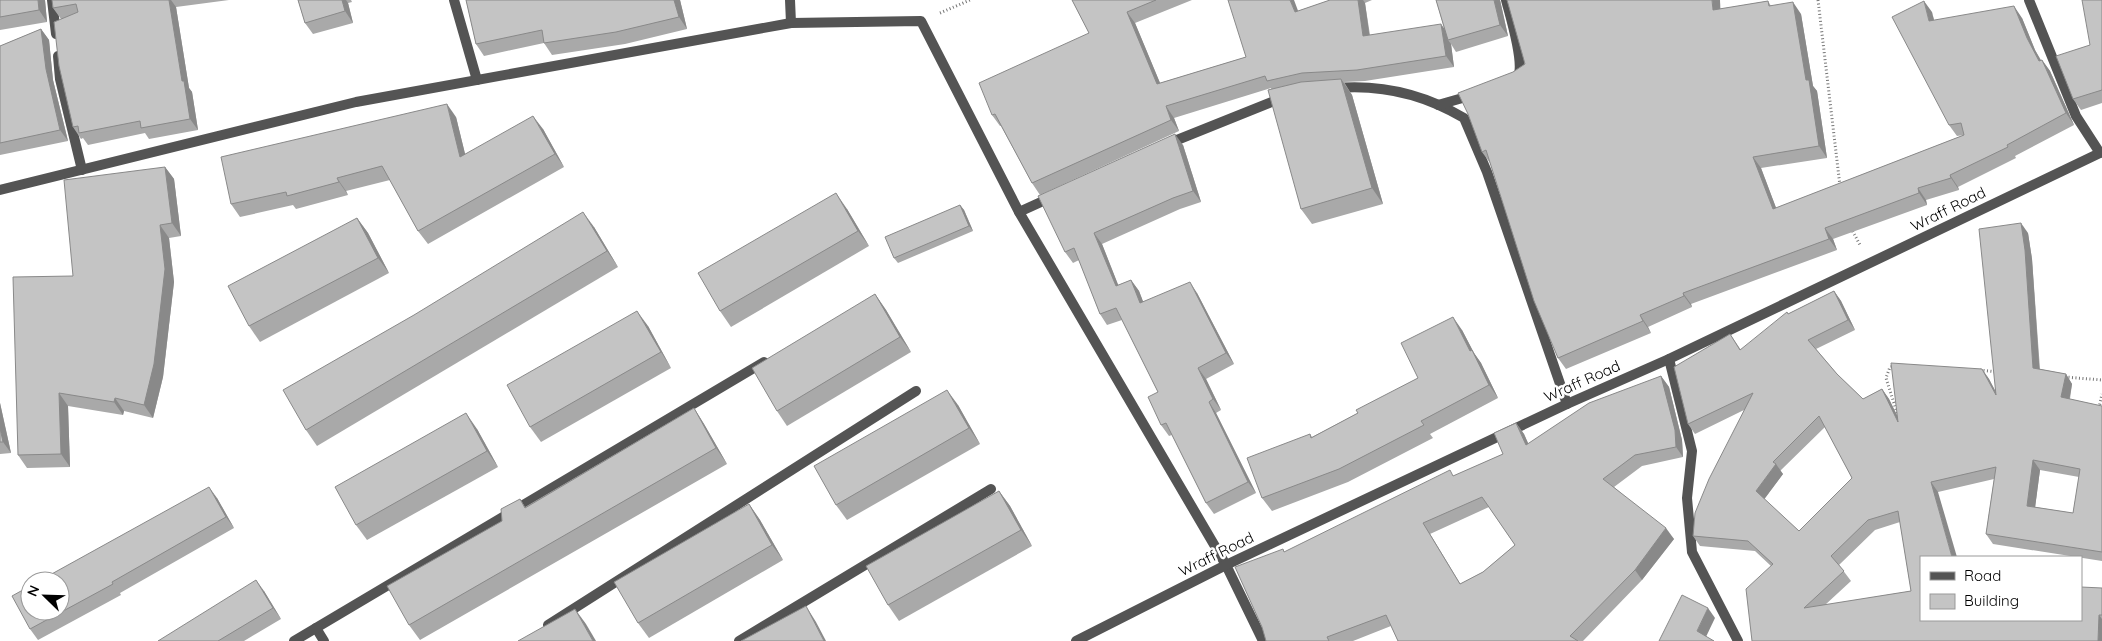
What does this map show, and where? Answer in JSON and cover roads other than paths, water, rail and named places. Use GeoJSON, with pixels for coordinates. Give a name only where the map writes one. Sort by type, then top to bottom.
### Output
{"type":"FeatureCollection","features":[{"type":"Feature","properties":{"kind":"street"},"geometry":{"type":"LineString","coordinates":[[52,0],[60,79],[82,170]]}},
{"type":"Feature","properties":{"kind":"street"},"geometry":{"type":"LineString","coordinates":[[454,0],[477,80]]}},
{"type":"Feature","properties":{"kind":"street"},"geometry":{"type":"LineString","coordinates":[[790,0],[791,23]]}},
{"type":"Feature","properties":{"kind":"street"},"geometry":{"type":"LineString","coordinates":[[1506,0],[1521,71],[1518,77],[1510,82]]}},
{"type":"Feature","properties":{"kind":"street"},"geometry":{"type":"LineString","coordinates":[[2029,0],[2076,116],[2101,152]]}},
{"type":"Feature","properties":{"kind":"street"},"geometry":{"type":"LineString","coordinates":[[0,190],[356,102],[791,23],[921,21],[1020,212],[1226,565],[1262,641]]}},
{"type":"Feature","properties":{"kind":"street"},"geometry":{"type":"LineString","coordinates":[[1328,89],[1373,88],[1405,92],[1464,118],[1470,128],[1567,404]]}},
{"type":"Feature","properties":{"kind":"street"},"geometry":{"type":"LineString","coordinates":[[1438,105],[1487,90]]}},
{"type":"Feature","properties":{"kind":"street"},"geometry":{"type":"LineString","coordinates":[[1156,149],[1272,100],[1291,95]]}},
{"type":"Feature","properties":{"kind":"street","name":"Wraff Road"},"geometry":{"type":"LineString","coordinates":[[1076,641],[1226,565],[1567,404],[1669,359],[2101,152]]}},
{"type":"Feature","properties":{"kind":"street"},"geometry":{"type":"LineString","coordinates":[[1020,212],[1065,191]]}},
{"type":"Feature","properties":{"kind":"street"},"geometry":{"type":"LineString","coordinates":[[294,641],[769,359]]}},
{"type":"Feature","properties":{"kind":"street"},"geometry":{"type":"LineString","coordinates":[[1669,359],[1692,451],[1687,498],[1692,552],[1738,641]]}},
{"type":"Feature","properties":{"kind":"street"},"geometry":{"type":"LineString","coordinates":[[539,630],[916,391]]}},
{"type":"Feature","properties":{"kind":"street"},"geometry":{"type":"LineString","coordinates":[[739,641],[992,488]]}},
{"type":"Feature","properties":{"kind":"street"},"geometry":{"type":"LineString","coordinates":[[316,628],[324,641]]}}]}
